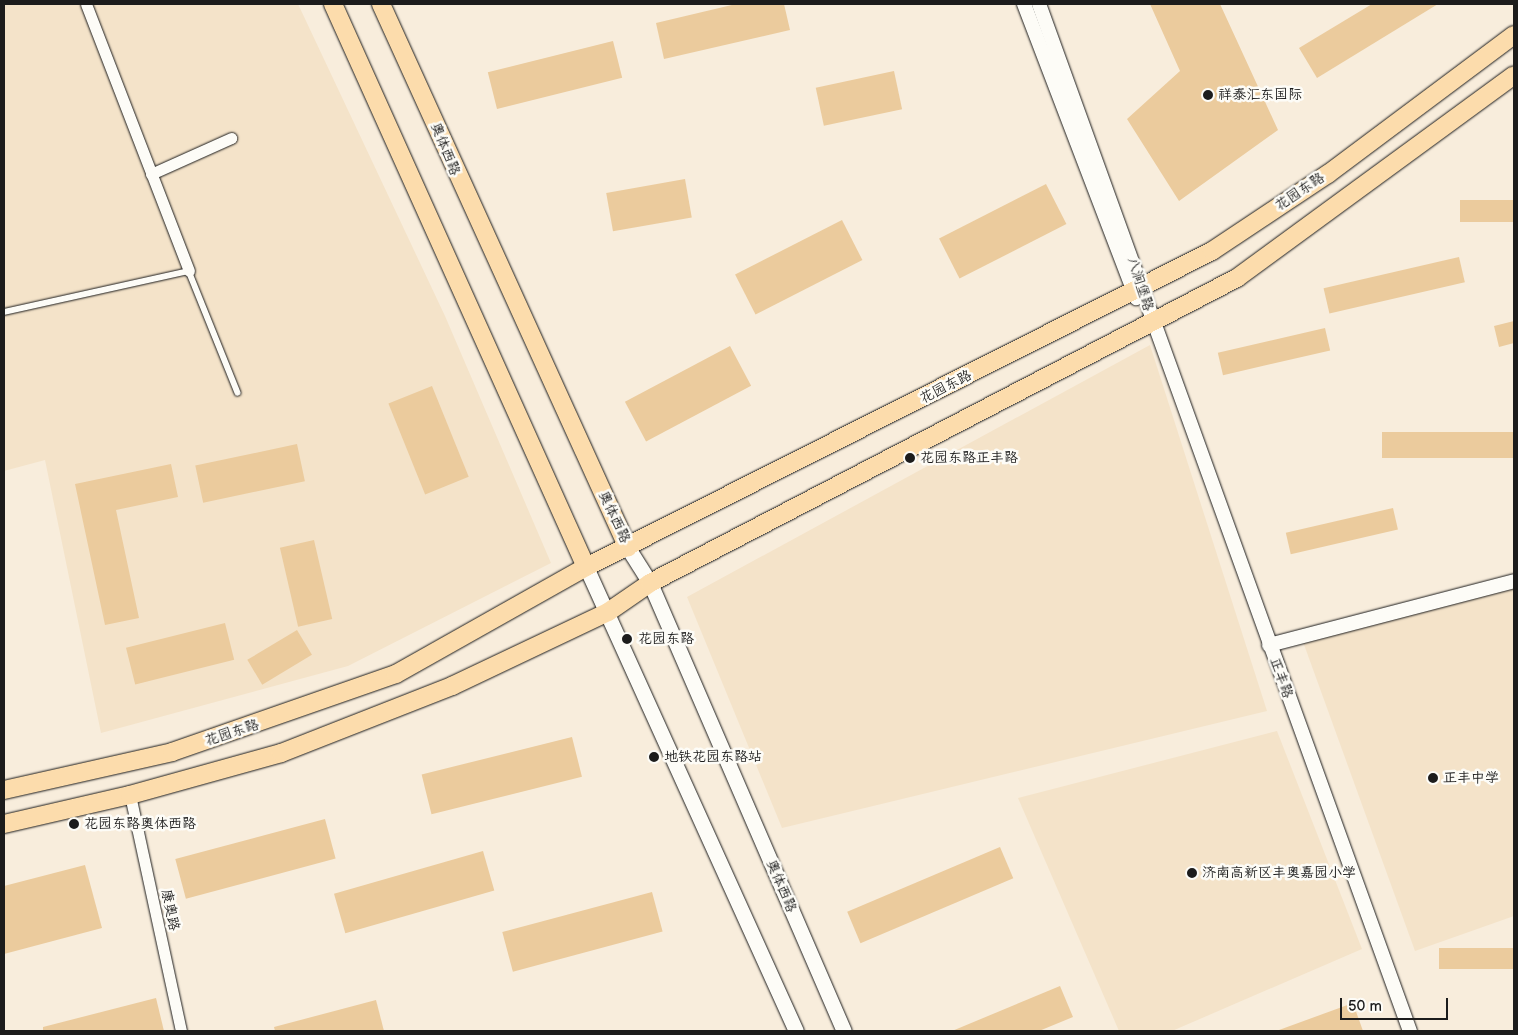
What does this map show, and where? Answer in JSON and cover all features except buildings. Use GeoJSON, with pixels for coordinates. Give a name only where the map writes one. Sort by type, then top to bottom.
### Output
{"type":"FeatureCollection","features":[{"type":"Feature","properties":{"kind":"main road"},"geometry":{"type":"LineString","coordinates":[[333,4],[796,1031]]}},
{"type":"Feature","properties":{"kind":"main road","name":"奥体西路"},"geometry":{"type":"LineString","coordinates":[[381,4],[628,548],[650,583],[844,1031]]}},
{"type":"Feature","properties":{"kind":"main road","name":"花园东路"},"geometry":{"type":"LineString","coordinates":[[4,790],[172,752],[396,674],[586,567],[628,548],[1212,251],[1328,174],[1514,35]]}},
{"type":"Feature","properties":{"kind":"main road"},"geometry":{"type":"LineString","coordinates":[[4,824],[130,795],[281,753],[452,686],[608,612],[650,583],[1152,324],[1237,278],[1514,75]]}},
{"type":"Feature","properties":{"kind":"street"},"geometry":{"type":"LineString","coordinates":[[86,4],[189,271]]}},
{"type":"Feature","properties":{"kind":"street","name":"八涧堡路"},"geometry":{"type":"LineString","coordinates":[[1024,4],[1152,324]]}},
{"type":"Feature","properties":{"kind":"street","name":"八涧堡路"},"geometry":{"type":"LineString","coordinates":[[1039,4],[1137,290]]}},
{"type":"Feature","properties":{"kind":"street"},"geometry":{"type":"LineString","coordinates":[[151,174],[231,138]]}},
{"type":"Feature","properties":{"kind":"street","name":"正丰路"},"geometry":{"type":"LineString","coordinates":[[1152,324],[1410,1031]]}},
{"type":"Feature","properties":{"kind":"street"},"geometry":{"type":"LineString","coordinates":[[1269,645],[1514,581]]}},
{"type":"Feature","properties":{"kind":"street","name":"康奥路"},"geometry":{"type":"LineString","coordinates":[[130,795],[181,1031]]}},
{"type":"Feature","properties":{"kind":"lane"},"geometry":{"type":"LineString","coordinates":[[4,312],[189,271],[238,393]]}},
{"type":"Feature","properties":{"kind":"shaded area"},"geometry":{"type":"Polygon","coordinates":[[[4,4],[298,4],[445,316],[551,563],[348,666],[101,733],[45,460],[4,471],[4,4]]]}},
{"type":"Feature","properties":{"kind":"shaded area"},"geometry":{"type":"Polygon","coordinates":[[[1150,345],[1267,711],[782,828],[687,597],[1150,345]]]}},
{"type":"Feature","properties":{"kind":"shaded area","name":"正丰中学"},"geometry":{"type":"Polygon","coordinates":[[[1514,585],[1514,916],[1415,951],[1302,639],[1514,585]]]}},
{"type":"Feature","properties":{"kind":"shaded area","name":"济南高新区丰奥嘉园小学"},"geometry":{"type":"Polygon","coordinates":[[[1277,731],[1362,949],[1172,1031],[1119,1031],[1018,798],[1277,731]]]}},
{"type":"Feature","properties":{"kind":"place","name":"祥泰汇东国际"},"geometry":{"type":"Point","coordinates":[1208,95]}},
{"type":"Feature","properties":{"kind":"place","name":"花园东路正丰路"},"geometry":{"type":"Point","coordinates":[910,458]}},
{"type":"Feature","properties":{"kind":"place","name":"花园东路"},"geometry":{"type":"Point","coordinates":[627,639]}},
{"type":"Feature","properties":{"kind":"place","name":"地铁花园东路站"},"geometry":{"type":"Point","coordinates":[654,757]}},
{"type":"Feature","properties":{"kind":"place","name":"正丰中学"},"geometry":{"type":"Point","coordinates":[1433,778]}},
{"type":"Feature","properties":{"kind":"place","name":"花园东路奥体西路"},"geometry":{"type":"Point","coordinates":[74,824]}},
{"type":"Feature","properties":{"kind":"place","name":"济南高新区丰奥嘉园小学"},"geometry":{"type":"Point","coordinates":[1192,873]}}]}
